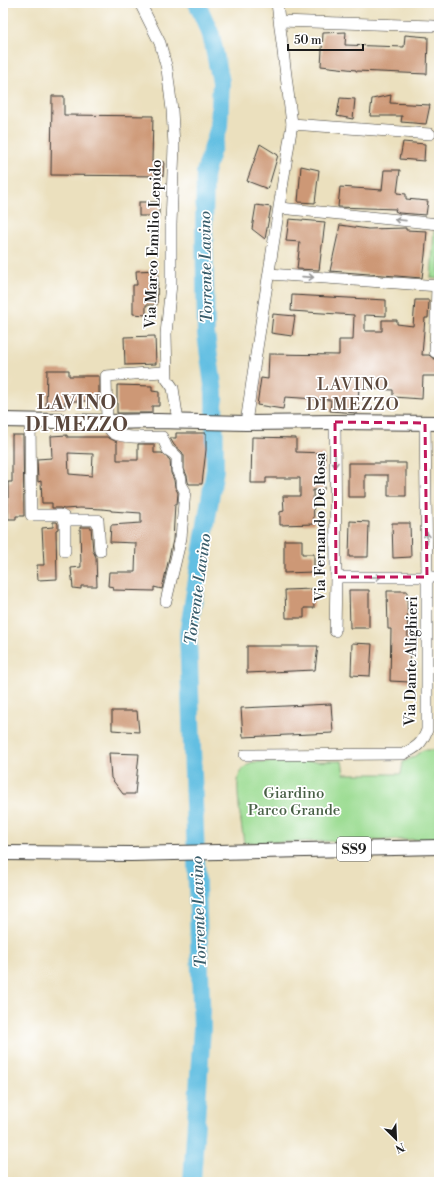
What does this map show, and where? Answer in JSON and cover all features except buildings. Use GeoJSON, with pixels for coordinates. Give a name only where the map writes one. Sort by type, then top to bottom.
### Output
{"type":"FeatureCollection","features":[{"type":"Feature","properties":{"kind":"main road"},"geometry":{"type":"LineString","coordinates":[[3,420],[243,423],[432,423]]}},
{"type":"Feature","properties":{"kind":"main road","name":"SS9"},"geometry":{"type":"LineString","coordinates":[[3,853],[131,854],[439,847]]}},
{"type":"Feature","properties":{"kind":"street","name":"Via Marco Emilio Lepido"},"geometry":{"type":"LineString","coordinates":[[140,3],[160,43],[166,69],[172,110],[174,146],[171,224],[171,284],[166,334],[167,379],[173,388],[178,421]]}},
{"type":"Feature","properties":{"kind":"street"},"geometry":{"type":"LineString","coordinates":[[243,423],[280,208],[292,124],[277,3]]}},
{"type":"Feature","properties":{"kind":"street"},"geometry":{"type":"LineString","coordinates":[[280,21],[434,26]]}},
{"type":"Feature","properties":{"kind":"street"},"geometry":{"type":"LineString","coordinates":[[292,124],[430,134]]}},
{"type":"Feature","properties":{"kind":"street"},"geometry":{"type":"LineString","coordinates":[[280,208],[439,224]]}},
{"type":"Feature","properties":{"kind":"street"},"geometry":{"type":"LineString","coordinates":[[269,274],[438,286],[435,352]]}},
{"type":"Feature","properties":{"kind":"street"},"geometry":{"type":"LineString","coordinates":[[166,601],[181,538],[185,491],[181,484],[181,479],[177,470],[177,457],[168,450],[162,437],[132,437],[112,432],[107,422],[106,376],[162,372],[167,379]]}},
{"type":"Feature","properties":{"kind":"street"},"geometry":{"type":"LineString","coordinates":[[30,420],[31,515],[60,515],[64,517],[65,551]]}},
{"type":"Feature","properties":{"kind":"street","name":"Via Fernando De Rosa"},"geometry":{"type":"LineString","coordinates":[[334,631],[336,577],[335,422]]}},
{"type":"Feature","properties":{"kind":"street","name":"Via Dante Alighieri"},"geometry":{"type":"LineString","coordinates":[[245,755],[403,754],[412,749],[423,739],[427,730],[427,577],[432,423]]}},
{"type":"Feature","properties":{"kind":"street"},"geometry":{"type":"LineString","coordinates":[[64,520],[98,520],[100,552]]}},
{"type":"Feature","properties":{"kind":"street"},"geometry":{"type":"LineString","coordinates":[[336,577],[439,577]]}},
{"type":"Feature","properties":{"kind":"highlighted area"},"geometry":{"type":"Polygon","coordinates":[[[335,422],[425,423],[427,577],[336,577],[335,422]]]}},
{"type":"Feature","properties":{"kind":"green space"},"geometry":{"type":"Polygon","coordinates":[[[434,231],[439,231],[439,279],[431,278],[434,231]]]}},
{"type":"Feature","properties":{"kind":"green space","name":"Giardino Parco Grande"},"geometry":{"type":"Polygon","coordinates":[[[423,750],[439,750],[439,839],[244,843],[239,808],[238,782],[241,771],[252,762],[342,761],[344,774],[401,774],[403,762],[412,758],[423,750]]]}},
{"type":"Feature","properties":{"kind":"waterway","name":"Torrente Lavino"},"geometry":{"type":"LineString","coordinates":[[192,1182],[202,1028],[188,634],[215,469],[214,393],[206,334],[204,228],[205,172],[219,127],[221,82],[211,35],[197,3]]}},
{"type":"Feature","properties":{"kind":"district","name":"LAVINO DI MEZZO"},"geometry":{"type":"Point","coordinates":[353,394]}},
{"type":"Feature","properties":{"kind":"district","name":"LAVINO DI MEZZO"},"geometry":{"type":"Point","coordinates":[77,413]}}]}
